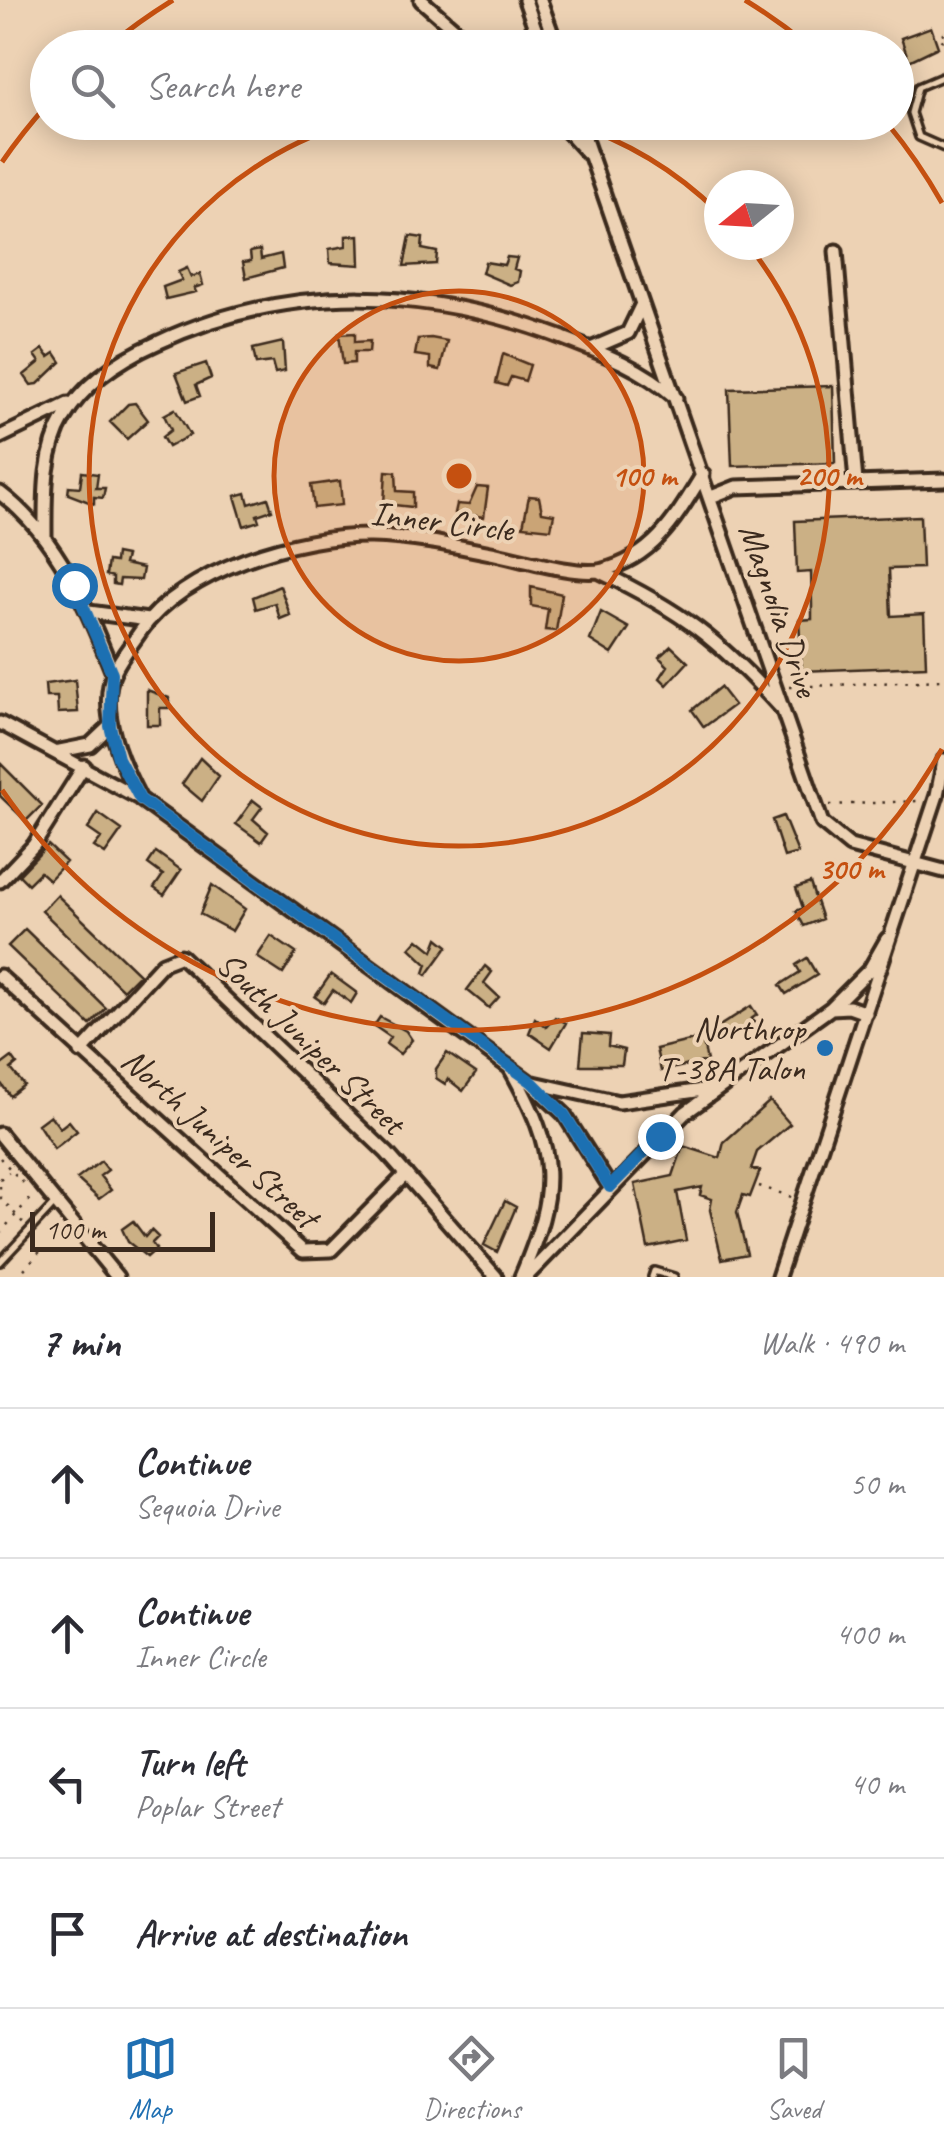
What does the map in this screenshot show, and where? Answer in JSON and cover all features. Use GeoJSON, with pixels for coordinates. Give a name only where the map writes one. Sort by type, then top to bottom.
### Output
{"type":"FeatureCollection","features":[{"type":"Feature","properties":{"kind":"street"},"geometry":{"type":"LineString","coordinates":[[421,0],[455,30]]}},
{"type":"Feature","properties":{"kind":"street"},"geometry":{"type":"LineString","coordinates":[[525,0],[536,30]]}},
{"type":"Feature","properties":{"kind":"street"},"geometry":{"type":"LineString","coordinates":[[540,0],[551,30]]}},
{"type":"Feature","properties":{"kind":"street"},"geometry":{"type":"LineString","coordinates":[[576,140],[593,160]]}},
{"type":"Feature","properties":{"kind":"street","name":"Magnolia Drive"},"geometry":{"type":"LineString","coordinates":[[586,140],[822,823],[850,846],[944,871]]}},
{"type":"Feature","properties":{"kind":"street"},"geometry":{"type":"LineString","coordinates":[[836,251],[856,482]]}},
{"type":"Feature","properties":{"kind":"street"},"geometry":{"type":"LineString","coordinates":[[0,437],[49,416],[128,358],[190,329],[256,310],[338,299],[394,298],[470,307],[590,349],[652,377],[678,398]]}},
{"type":"Feature","properties":{"kind":"street"},"geometry":{"type":"LineString","coordinates":[[590,349],[608,345],[628,333],[642,300]]}},
{"type":"Feature","properties":{"kind":"street"},"geometry":{"type":"LineString","coordinates":[[45,537],[50,460],[62,421],[83,392]]}},
{"type":"Feature","properties":{"kind":"street"},"geometry":{"type":"LineString","coordinates":[[600,572],[655,543],[703,474]]}},
{"type":"Feature","properties":{"kind":"street"},"geometry":{"type":"LineString","coordinates":[[711,497],[736,487],[944,480]]}},
{"type":"Feature","properties":{"kind":"street"},"geometry":{"type":"LineString","coordinates":[[0,493],[45,537],[89,612],[112,673],[110,726],[118,758],[140,799]]}},
{"type":"Feature","properties":{"kind":"street","name":"Inner Circle"},"geometry":{"type":"LineString","coordinates":[[112,673],[148,620],[191,586],[228,568],[332,538],[414,539],[600,572],[700,626],[784,711]]}},
{"type":"Feature","properties":{"kind":"street"},"geometry":{"type":"LineString","coordinates":[[89,612],[148,620]]}},
{"type":"Feature","properties":{"kind":"street"},"geometry":{"type":"LineString","coordinates":[[0,723],[140,799],[532,1082],[564,1114],[610,1187]]}},
{"type":"Feature","properties":{"kind":"street"},"geometry":{"type":"LineString","coordinates":[[51,749],[76,750],[100,739],[110,726]]}},
{"type":"Feature","properties":{"kind":"street"},"geometry":{"type":"LineString","coordinates":[[778,1277],[866,1013],[944,760]]}},
{"type":"Feature","properties":{"kind":"street"},"geometry":{"type":"LineString","coordinates":[[0,881],[34,845],[84,766]]}},
{"type":"Feature","properties":{"kind":"street"},"geometry":{"type":"LineString","coordinates":[[524,1277],[672,1124],[831,1008],[870,969],[892,931]]}},
{"type":"Feature","properties":{"kind":"street","name":"South Juniper Street"},"geometry":{"type":"LineString","coordinates":[[82,1052],[162,963],[181,956],[406,1174],[496,1277]]}},
{"type":"Feature","properties":{"kind":"street","name":"North Juniper Street"},"geometry":{"type":"LineString","coordinates":[[0,976],[303,1251],[322,1253],[336,1246],[406,1174]]}},
{"type":"Feature","properties":{"kind":"street"},"geometry":{"type":"LineString","coordinates":[[831,1008],[849,1006],[866,1013]]}},
{"type":"Feature","properties":{"kind":"street"},"geometry":{"type":"LineString","coordinates":[[508,1064],[533,1110],[549,1174],[547,1214],[524,1277]]}},
{"type":"Feature","properties":{"kind":"street"},"geometry":{"type":"LineString","coordinates":[[532,1082],[620,1102],[721,1087]]}},
{"type":"Feature","properties":{"kind":"street"},"geometry":{"type":"LineString","coordinates":[[0,1134],[118,1277]]}},
{"type":"Feature","properties":{"kind":"lane"},"geometry":{"type":"LineString","coordinates":[[914,102],[918,87],[944,76]]}},
{"type":"Feature","properties":{"kind":"lane"},"geometry":{"type":"LineString","coordinates":[[914,122],[919,137],[944,148]]}},
{"type":"Feature","properties":{"kind":"lane"},"geometry":{"type":"LineString","coordinates":[[0,1262],[55,1203]]}},
{"type":"Feature","properties":{"kind":"lane"},"geometry":{"type":"LineString","coordinates":[[652,1277],[654,1271],[674,1277]]}},
{"type":"Feature","properties":{"kind":"path"},"geometry":{"type":"LineString","coordinates":[[944,33],[939,35],[944,43]]}},
{"type":"Feature","properties":{"kind":"path"},"geometry":{"type":"LineString","coordinates":[[790,687],[942,680]]}},
{"type":"Feature","properties":{"kind":"path"},"geometry":{"type":"LineString","coordinates":[[830,805],[917,801]]}},
{"type":"Feature","properties":{"kind":"path"},"geometry":{"type":"LineString","coordinates":[[0,1158],[35,1195],[0,1233]]}},
{"type":"Feature","properties":{"kind":"path"},"geometry":{"type":"LineString","coordinates":[[0,1179],[10,1172]]}},
{"type":"Feature","properties":{"kind":"path"},"geometry":{"type":"LineString","coordinates":[[0,1186],[6,1204],[30,1230]]}},
{"type":"Feature","properties":{"kind":"path"},"geometry":{"type":"LineString","coordinates":[[760,1186],[794,1201]]}},
{"type":"Feature","properties":{"kind":"path"},"geometry":{"type":"LineString","coordinates":[[0,1208],[6,1204]]}},
{"type":"Feature","properties":{"kind":"path"},"geometry":{"type":"LineString","coordinates":[[16,1277],[45,1246]]}},
{"type":"Feature","properties":{"kind":"building"},"geometry":{"type":"Polygon","coordinates":[[[931,27],[938,47],[914,59],[914,33],[931,27]]]}},
{"type":"Feature","properties":{"kind":"building"},"geometry":{"type":"Polygon","coordinates":[[[359,235],[360,265],[330,263],[329,249],[346,246],[346,236],[359,235]]]}},
{"type":"Feature","properties":{"kind":"building"},"geometry":{"type":"Polygon","coordinates":[[[410,236],[423,238],[422,249],[437,252],[436,264],[404,266],[410,236]]]}},
{"type":"Feature","properties":{"kind":"building"},"geometry":{"type":"Polygon","coordinates":[[[260,250],[261,259],[281,254],[283,268],[246,278],[243,262],[251,261],[250,252],[260,250]]]}},
{"type":"Feature","properties":{"kind":"building"},"geometry":{"type":"Polygon","coordinates":[[[507,257],[517,258],[514,269],[520,271],[518,282],[510,285],[482,273],[485,262],[504,265],[507,257]]]}},
{"type":"Feature","properties":{"kind":"building"},"geometry":{"type":"Polygon","coordinates":[[[187,268],[191,277],[200,274],[203,285],[194,288],[196,292],[166,299],[163,287],[182,280],[178,272],[187,268]]]}},
{"type":"Feature","properties":{"kind":"building"},"geometry":{"type":"Polygon","coordinates":[[[355,333],[355,342],[370,341],[369,352],[354,352],[354,363],[343,364],[339,334],[355,333]]]}},
{"type":"Feature","properties":{"kind":"building"},"geometry":{"type":"Polygon","coordinates":[[[418,339],[447,341],[440,370],[430,368],[430,357],[415,355],[418,339]]]}},
{"type":"Feature","properties":{"kind":"building"},"geometry":{"type":"Polygon","coordinates":[[[283,342],[285,371],[275,373],[272,362],[256,364],[253,349],[283,342]]]}},
{"type":"Feature","properties":{"kind":"building"},"geometry":{"type":"Polygon","coordinates":[[[43,349],[49,357],[55,353],[61,362],[38,384],[31,385],[24,375],[40,362],[35,355],[43,349]]]}},
{"type":"Feature","properties":{"kind":"building"},"geometry":{"type":"Polygon","coordinates":[[[503,354],[530,365],[525,381],[511,377],[507,386],[496,383],[503,354]]]}},
{"type":"Feature","properties":{"kind":"building"},"geometry":{"type":"Polygon","coordinates":[[[206,363],[211,378],[196,385],[200,396],[187,401],[176,373],[206,363]]]}},
{"type":"Feature","properties":{"kind":"building"},"geometry":{"type":"Polygon","coordinates":[[[833,386],[835,463],[732,466],[729,389],[833,386]]]}},
{"type":"Feature","properties":{"kind":"building"},"geometry":{"type":"Polygon","coordinates":[[[135,403],[148,420],[127,439],[110,422],[128,404],[135,403]]]}},
{"type":"Feature","properties":{"kind":"building"},"geometry":{"type":"Polygon","coordinates":[[[175,409],[190,435],[168,447],[162,437],[171,430],[164,415],[175,409]]]}},
{"type":"Feature","properties":{"kind":"building"},"geometry":{"type":"Polygon","coordinates":[[[386,471],[396,472],[397,491],[413,492],[413,507],[384,504],[386,471]]]}},
{"type":"Feature","properties":{"kind":"building"},"geometry":{"type":"Polygon","coordinates":[[[82,472],[98,474],[96,488],[105,488],[103,498],[94,497],[94,504],[68,494],[69,486],[80,487],[82,472]]]}},
{"type":"Feature","properties":{"kind":"building"},"geometry":{"type":"Polygon","coordinates":[[[340,481],[342,505],[314,508],[311,485],[340,481]]]}},
{"type":"Feature","properties":{"kind":"building"},"geometry":{"type":"Polygon","coordinates":[[[477,487],[488,488],[484,517],[455,513],[457,504],[469,505],[477,487]]]}},
{"type":"Feature","properties":{"kind":"building"},"geometry":{"type":"Polygon","coordinates":[[[246,493],[249,504],[268,498],[272,510],[257,515],[259,521],[244,526],[235,496],[246,493]]]}},
{"type":"Feature","properties":{"kind":"building"},"geometry":{"type":"Polygon","coordinates":[[[529,496],[539,497],[542,512],[554,514],[551,529],[523,526],[529,496]]]}},
{"type":"Feature","properties":{"kind":"building"},"geometry":{"type":"Polygon","coordinates":[[[920,516],[922,568],[889,569],[891,616],[924,614],[926,666],[802,671],[799,620],[812,619],[811,572],[797,573],[795,521],[920,516]]]}},
{"type":"Feature","properties":{"kind":"building"},"geometry":{"type":"Polygon","coordinates":[[[116,554],[126,556],[124,564],[143,568],[141,580],[120,579],[119,585],[113,584],[113,577],[106,575],[108,561],[115,562],[116,554]]]}},
{"type":"Feature","properties":{"kind":"building"},"geometry":{"type":"Polygon","coordinates":[[[280,586],[290,615],[280,619],[275,603],[256,609],[253,597],[280,586]]]}},
{"type":"Feature","properties":{"kind":"building"},"geometry":{"type":"Polygon","coordinates":[[[531,587],[562,594],[556,631],[545,630],[548,609],[531,606],[531,587]]]}},
{"type":"Feature","properties":{"kind":"building"},"geometry":{"type":"Polygon","coordinates":[[[601,612],[629,628],[612,654],[590,640],[601,612]]]}},
{"type":"Feature","properties":{"kind":"building"},"geometry":{"type":"Polygon","coordinates":[[[671,646],[688,662],[667,685],[660,678],[668,666],[659,657],[671,646]]]}},
{"type":"Feature","properties":{"kind":"building"},"geometry":{"type":"Polygon","coordinates":[[[75,680],[78,712],[58,713],[57,697],[46,697],[45,684],[75,680]]]}},
{"type":"Feature","properties":{"kind":"building"},"geometry":{"type":"Polygon","coordinates":[[[720,687],[734,705],[704,727],[692,710],[720,687]]]}},
{"type":"Feature","properties":{"kind":"building"},"geometry":{"type":"Polygon","coordinates":[[[147,690],[169,698],[169,708],[160,708],[160,725],[147,725],[147,690]]]}},
{"type":"Feature","properties":{"kind":"building"},"geometry":{"type":"Polygon","coordinates":[[[200,758],[219,776],[202,801],[182,784],[200,758]]]}},
{"type":"Feature","properties":{"kind":"building"},"geometry":{"type":"Polygon","coordinates":[[[0,763],[42,805],[26,821],[0,796],[0,763]]]}},
{"type":"Feature","properties":{"kind":"building"},"geometry":{"type":"Polygon","coordinates":[[[253,800],[262,807],[253,819],[268,832],[261,842],[236,824],[253,800]]]}},
{"type":"Feature","properties":{"kind":"building"},"geometry":{"type":"Polygon","coordinates":[[[98,813],[122,830],[105,854],[94,847],[101,838],[88,829],[98,813]]]}},
{"type":"Feature","properties":{"kind":"building"},"geometry":{"type":"Polygon","coordinates":[[[783,816],[798,853],[784,857],[772,820],[783,816]]]}},
{"type":"Feature","properties":{"kind":"building"},"geometry":{"type":"Polygon","coordinates":[[[48,845],[66,862],[49,880],[40,872],[28,884],[19,875],[48,845]]]}},
{"type":"Feature","properties":{"kind":"building"},"geometry":{"type":"Polygon","coordinates":[[[156,852],[181,870],[164,895],[154,888],[163,875],[148,864],[156,852]]]}},
{"type":"Feature","properties":{"kind":"building"},"geometry":{"type":"Polygon","coordinates":[[[810,883],[822,919],[804,926],[796,911],[803,908],[796,888],[810,883]]]}},
{"type":"Feature","properties":{"kind":"building"},"geometry":{"type":"Polygon","coordinates":[[[212,885],[245,909],[232,931],[200,914],[212,885]]]}},
{"type":"Feature","properties":{"kind":"building"},"geometry":{"type":"Polygon","coordinates":[[[57,895],[139,974],[123,990],[42,911],[57,895]]]}},
{"type":"Feature","properties":{"kind":"building"},"geometry":{"type":"Polygon","coordinates":[[[25,929],[106,1008],[90,1025],[8,946],[25,929]]]}},
{"type":"Feature","properties":{"kind":"building"},"geometry":{"type":"Polygon","coordinates":[[[271,936],[296,953],[283,974],[257,957],[271,936]]]}},
{"type":"Feature","properties":{"kind":"building"},"geometry":{"type":"Polygon","coordinates":[[[438,938],[448,946],[427,975],[427,964],[410,948],[418,939],[433,951],[438,938]]]}},
{"type":"Feature","properties":{"kind":"building"},"geometry":{"type":"Polygon","coordinates":[[[807,958],[817,975],[786,994],[780,985],[800,972],[796,965],[807,958]]]}},
{"type":"Feature","properties":{"kind":"building"},"geometry":{"type":"Polygon","coordinates":[[[485,966],[492,972],[484,983],[499,997],[489,1008],[467,990],[485,966]]]}},
{"type":"Feature","properties":{"kind":"building"},"geometry":{"type":"Polygon","coordinates":[[[331,974],[357,993],[351,1003],[333,990],[324,1003],[315,997],[331,974]]]}},
{"type":"Feature","properties":{"kind":"building"},"geometry":{"type":"Polygon","coordinates":[[[751,1006],[757,1015],[751,1019],[754,1022],[726,1040],[718,1027],[751,1006]]]}},
{"type":"Feature","properties":{"kind":"building"},"geometry":{"type":"Polygon","coordinates":[[[380,1017],[406,1031],[412,1040],[400,1054],[386,1044],[390,1037],[374,1026],[380,1017]]]}},
{"type":"Feature","properties":{"kind":"building"},"geometry":{"type":"Polygon","coordinates":[[[555,1017],[566,1023],[551,1048],[529,1033],[535,1018],[546,1027],[555,1017]]]}},
{"type":"Feature","properties":{"kind":"building"},"geometry":{"type":"Polygon","coordinates":[[[583,1033],[609,1035],[608,1046],[624,1050],[622,1065],[580,1065],[583,1033]]]}},
{"type":"Feature","properties":{"kind":"building"},"geometry":{"type":"Polygon","coordinates":[[[702,1038],[707,1061],[661,1071],[656,1049],[702,1038]]]}},
{"type":"Feature","properties":{"kind":"building"},"geometry":{"type":"Polygon","coordinates":[[[447,1053],[476,1073],[463,1091],[448,1079],[445,1084],[436,1078],[436,1069],[447,1053]]]}},
{"type":"Feature","properties":{"kind":"building"},"geometry":{"type":"Polygon","coordinates":[[[12,1057],[17,1064],[11,1069],[24,1085],[10,1096],[0,1082],[0,1066],[12,1057]]]}},
{"type":"Feature","properties":{"kind":"building"},"geometry":{"type":"Polygon","coordinates":[[[770,1101],[790,1124],[757,1152],[751,1169],[760,1171],[750,1197],[743,1195],[737,1212],[747,1254],[722,1259],[710,1210],[712,1199],[700,1195],[702,1187],[677,1192],[686,1240],[648,1248],[635,1184],[673,1176],[683,1146],[720,1158],[724,1142],[770,1101]]]}},
{"type":"Feature","properties":{"kind":"building"},"geometry":{"type":"Polygon","coordinates":[[[50,1115],[60,1128],[69,1121],[77,1131],[54,1149],[38,1124],[50,1115]]]}},
{"type":"Feature","properties":{"kind":"building"},"geometry":{"type":"Polygon","coordinates":[[[101,1161],[108,1170],[100,1176],[111,1190],[99,1199],[77,1179],[101,1161]]]}},
{"type":"Feature","properties":{"kind":"building"},"geometry":{"type":"Polygon","coordinates":[[[505,1201],[516,1207],[497,1252],[484,1245],[505,1201]]]}},
{"type":"Feature","properties":{"kind":"building"},"geometry":{"type":"Polygon","coordinates":[[[133,1221],[145,1237],[151,1230],[158,1237],[152,1243],[156,1249],[147,1257],[128,1242],[122,1229],[133,1221]]]}},
{"type":"Feature","properties":{"kind":"place","name":"Northrop T-38A Talon"},"geometry":{"type":"Point","coordinates":[825,1048]}},
{"type":"Feature","properties":{"kind":"route"},"geometry":{"type":"LineString","coordinates":[[74,585],[89,612],[112,673],[110,726],[118,758],[140,799],[532,1082],[564,1114],[610,1187],[660,1136]]}}]}
